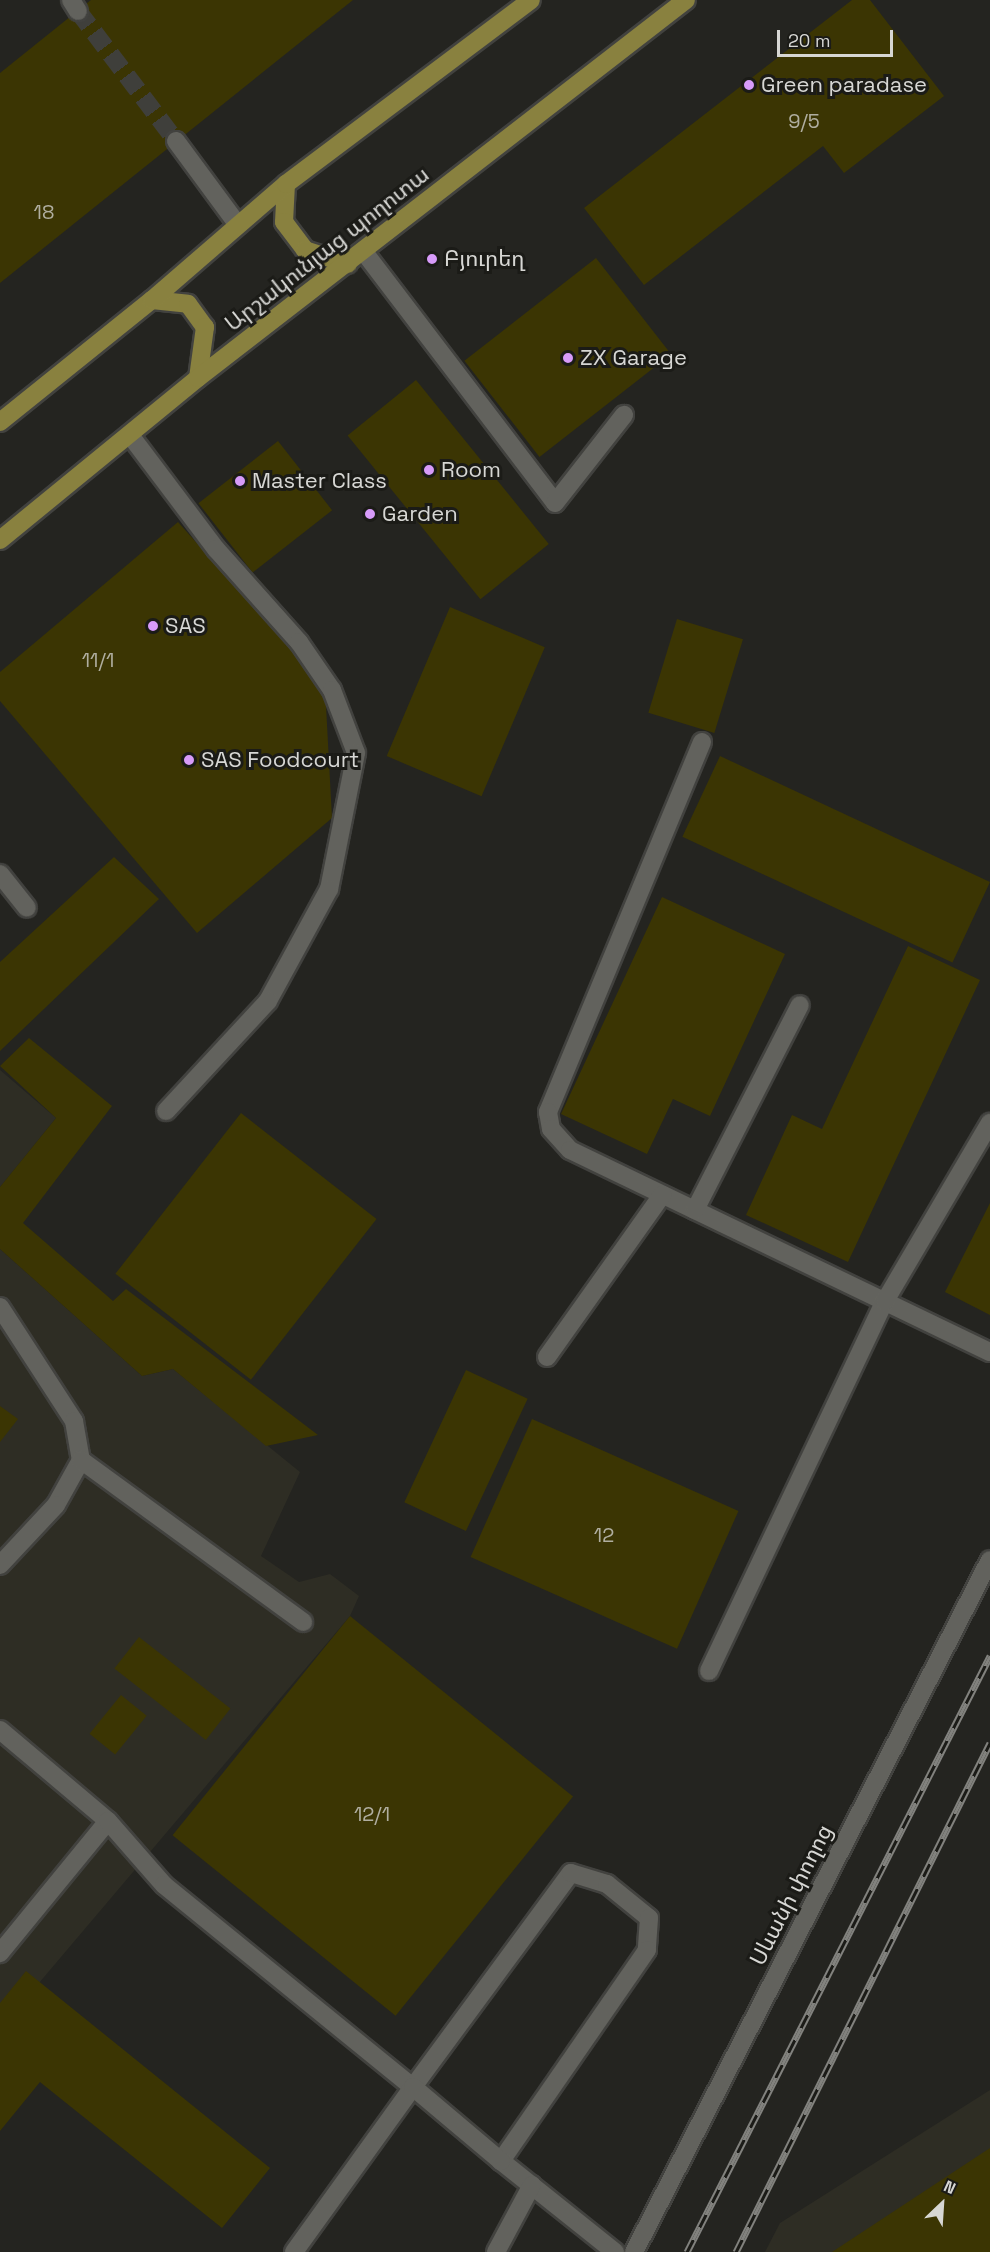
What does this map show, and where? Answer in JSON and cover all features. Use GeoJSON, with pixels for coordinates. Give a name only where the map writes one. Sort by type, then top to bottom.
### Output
{"type":"FeatureCollection","features":[{"type":"Feature","properties":{"kind":"main road","name":"Արշակունյաց պողոտա"},"geometry":{"type":"LineString","coordinates":[[0,540],[198,378],[364,252],[686,0]]}},
{"type":"Feature","properties":{"kind":"main road"},"geometry":{"type":"LineString","coordinates":[[0,422],[152,300],[286,184],[526,2]]}},
{"type":"Feature","properties":{"kind":"main road"},"geometry":{"type":"LineString","coordinates":[[286,184],[284,222],[305,250],[348,264]]}},
{"type":"Feature","properties":{"kind":"main road"},"geometry":{"type":"LineString","coordinates":[[152,300],[188,304],[205,327],[198,378]]}},
{"type":"Feature","properties":{"kind":"street"},"geometry":{"type":"LineString","coordinates":[[176,141],[238,225]]}},
{"type":"Feature","properties":{"kind":"street"},"geometry":{"type":"LineString","coordinates":[[364,252],[555,503],[624,415]]}},
{"type":"Feature","properties":{"kind":"street"},"geometry":{"type":"LineString","coordinates":[[130,435],[216,549],[299,642],[332,690],[356,753],[329,889],[268,1001],[166,1111]]}},
{"type":"Feature","properties":{"kind":"street"},"geometry":{"type":"LineString","coordinates":[[702,742],[548,1112],[551,1129],[570,1150],[990,1352]]}},
{"type":"Feature","properties":{"kind":"street"},"geometry":{"type":"LineString","coordinates":[[0,874],[27,908]]}},
{"type":"Feature","properties":{"kind":"street"},"geometry":{"type":"LineString","coordinates":[[695,1210],[800,1005]]}},
{"type":"Feature","properties":{"kind":"street"},"geometry":{"type":"LineString","coordinates":[[709,1671],[885,1301],[990,1124]]}},
{"type":"Feature","properties":{"kind":"street"},"geometry":{"type":"LineString","coordinates":[[547,1357],[662,1195]]}},
{"type":"Feature","properties":{"kind":"street"},"geometry":{"type":"LineString","coordinates":[[0,1307],[74,1421],[81,1460],[56,1505],[0,1565]]}},
{"type":"Feature","properties":{"kind":"street"},"geometry":{"type":"LineString","coordinates":[[81,1460],[303,1622]]}},
{"type":"Feature","properties":{"kind":"street","name":"Սևանի փողոց"},"geometry":{"type":"LineString","coordinates":[[634,2252],[990,1560]]}},
{"type":"Feature","properties":{"kind":"street"},"geometry":{"type":"LineString","coordinates":[[0,1730],[108,1821],[164,1885],[615,2252]]}},
{"type":"Feature","properties":{"kind":"street"},"geometry":{"type":"LineString","coordinates":[[0,1953],[108,1821]]}},
{"type":"Feature","properties":{"kind":"street"},"geometry":{"type":"LineString","coordinates":[[294,2252],[571,1873],[607,1884],[649,1918],[647,1950],[501,2161]]}},
{"type":"Feature","properties":{"kind":"street"},"geometry":{"type":"LineString","coordinates":[[496,2252],[532,2185]]}},
{"type":"Feature","properties":{"kind":"shaded area"},"geometry":{"type":"Polygon","coordinates":[[[0,1070],[56,1118],[0,1187],[0,1070]]]}},
{"type":"Feature","properties":{"kind":"shaded area"},"geometry":{"type":"Polygon","coordinates":[[[0,1249],[142,1376],[173,1369],[300,1472],[261,1556],[299,1582],[330,1574],[359,1596],[350,1616],[0,2029],[0,1249]]]}},
{"type":"Feature","properties":{"kind":"shaded area"},"geometry":{"type":"Polygon","coordinates":[[[990,2090],[990,2252],[765,2252],[780,2223],[990,2090]]]}},
{"type":"Feature","properties":{"kind":"building"},"geometry":{"type":"Polygon","coordinates":[[[91,0],[353,0],[0,283],[0,73],[91,0]]]}},
{"type":"Feature","properties":{"kind":"building"},"geometry":{"type":"Polygon","coordinates":[[[852,0],[870,0],[944,96],[844,173],[823,146],[644,285],[584,208],[852,0]]]}},
{"type":"Feature","properties":{"kind":"building","name":"ZX Garage"},"geometry":{"type":"Polygon","coordinates":[[[596,258],[671,354],[540,457],[464,361],[596,258]]]}},
{"type":"Feature","properties":{"kind":"building"},"geometry":{"type":"Polygon","coordinates":[[[416,380],[549,544],[480,599],[348,435],[416,380]]]}},
{"type":"Feature","properties":{"kind":"building"},"geometry":{"type":"Polygon","coordinates":[[[278,441],[332,510],[253,573],[198,503],[278,441]]]}},
{"type":"Feature","properties":{"kind":"building","name":"SAS Foodcourt"},"geometry":{"type":"Polygon","coordinates":[[[178,522],[325,687],[332,818],[197,933],[0,701],[0,672],[178,522]]]}},
{"type":"Feature","properties":{"kind":"building"},"geometry":{"type":"Polygon","coordinates":[[[450,607],[545,647],[482,796],[387,756],[450,607]]]}},
{"type":"Feature","properties":{"kind":"building"},"geometry":{"type":"Polygon","coordinates":[[[677,619],[743,639],[714,733],[648,713],[677,619]]]}},
{"type":"Feature","properties":{"kind":"building"},"geometry":{"type":"Polygon","coordinates":[[[720,756],[990,882],[952,963],[682,837],[720,756]]]}},
{"type":"Feature","properties":{"kind":"building"},"geometry":{"type":"Polygon","coordinates":[[[114,857],[159,899],[0,1051],[0,962],[114,857]]]}},
{"type":"Feature","properties":{"kind":"building"},"geometry":{"type":"Polygon","coordinates":[[[662,897],[785,954],[710,1116],[673,1099],[647,1154],[561,1114],[662,897]]]}},
{"type":"Feature","properties":{"kind":"building"},"geometry":{"type":"Polygon","coordinates":[[[908,946],[980,980],[848,1262],[746,1215],[792,1115],[822,1129],[908,946]]]}},
{"type":"Feature","properties":{"kind":"building"},"geometry":{"type":"Polygon","coordinates":[[[29,1038],[112,1106],[23,1223],[113,1301],[126,1289],[318,1435],[266,1446],[173,1369],[142,1376],[0,1249],[0,1187],[56,1118],[0,1066],[29,1038]]]}},
{"type":"Feature","properties":{"kind":"building"},"geometry":{"type":"Polygon","coordinates":[[[241,1113],[377,1219],[251,1380],[115,1274],[241,1113]]]}},
{"type":"Feature","properties":{"kind":"building"},"geometry":{"type":"Polygon","coordinates":[[[990,1203],[990,1315],[945,1292],[990,1203]]]}},
{"type":"Feature","properties":{"kind":"building"},"geometry":{"type":"Polygon","coordinates":[[[466,1370],[528,1399],[466,1531],[404,1502],[466,1370]]]}},
{"type":"Feature","properties":{"kind":"building"},"geometry":{"type":"Polygon","coordinates":[[[0,1406],[18,1419],[0,1442],[0,1406]]]}},
{"type":"Feature","properties":{"kind":"building"},"geometry":{"type":"Polygon","coordinates":[[[532,1419],[738,1511],[677,1649],[471,1557],[532,1419]]]}},
{"type":"Feature","properties":{"kind":"building"},"geometry":{"type":"Polygon","coordinates":[[[350,1616],[573,1797],[396,2016],[173,1835],[350,1616]]]}},
{"type":"Feature","properties":{"kind":"building"},"geometry":{"type":"Polygon","coordinates":[[[139,1637],[230,1708],[206,1740],[114,1669],[139,1637]]]}},
{"type":"Feature","properties":{"kind":"building"},"geometry":{"type":"Polygon","coordinates":[[[121,1695],[147,1716],[115,1755],[90,1734],[121,1695]]]}},
{"type":"Feature","properties":{"kind":"building"},"geometry":{"type":"Polygon","coordinates":[[[26,1971],[270,2168],[222,2228],[40,2082],[0,2131],[0,2003],[26,1971]]]}},
{"type":"Feature","properties":{"kind":"building"},"geometry":{"type":"Polygon","coordinates":[[[990,2148],[990,2252],[832,2252],[990,2148]]]}},
{"type":"Feature","properties":{"kind":"tunnel"},"geometry":{"type":"LineString","coordinates":[[78,11],[176,141]]}},
{"type":"Feature","properties":{"kind":"railway"},"geometry":{"type":"LineString","coordinates":[[687,2252],[990,1656]]}},
{"type":"Feature","properties":{"kind":"railway"},"geometry":{"type":"LineString","coordinates":[[736,2252],[990,1743]]}},
{"type":"Feature","properties":{"kind":"place","name":"Green paradase"},"geometry":{"type":"Point","coordinates":[749,85]}},
{"type":"Feature","properties":{"kind":"place","name":"Բյուրեղ"},"geometry":{"type":"Point","coordinates":[432,259]}},
{"type":"Feature","properties":{"kind":"place","name":"ZX Garage"},"geometry":{"type":"Point","coordinates":[568,358]}},
{"type":"Feature","properties":{"kind":"place","name":"Room"},"geometry":{"type":"Point","coordinates":[429,470]}},
{"type":"Feature","properties":{"kind":"place","name":"Master Class"},"geometry":{"type":"Point","coordinates":[240,481]}},
{"type":"Feature","properties":{"kind":"place","name":"Garden"},"geometry":{"type":"Point","coordinates":[370,514]}},
{"type":"Feature","properties":{"kind":"place","name":"SAS"},"geometry":{"type":"Point","coordinates":[153,626]}},
{"type":"Feature","properties":{"kind":"place","name":"SAS Foodcourt"},"geometry":{"type":"Point","coordinates":[189,760]}}]}
